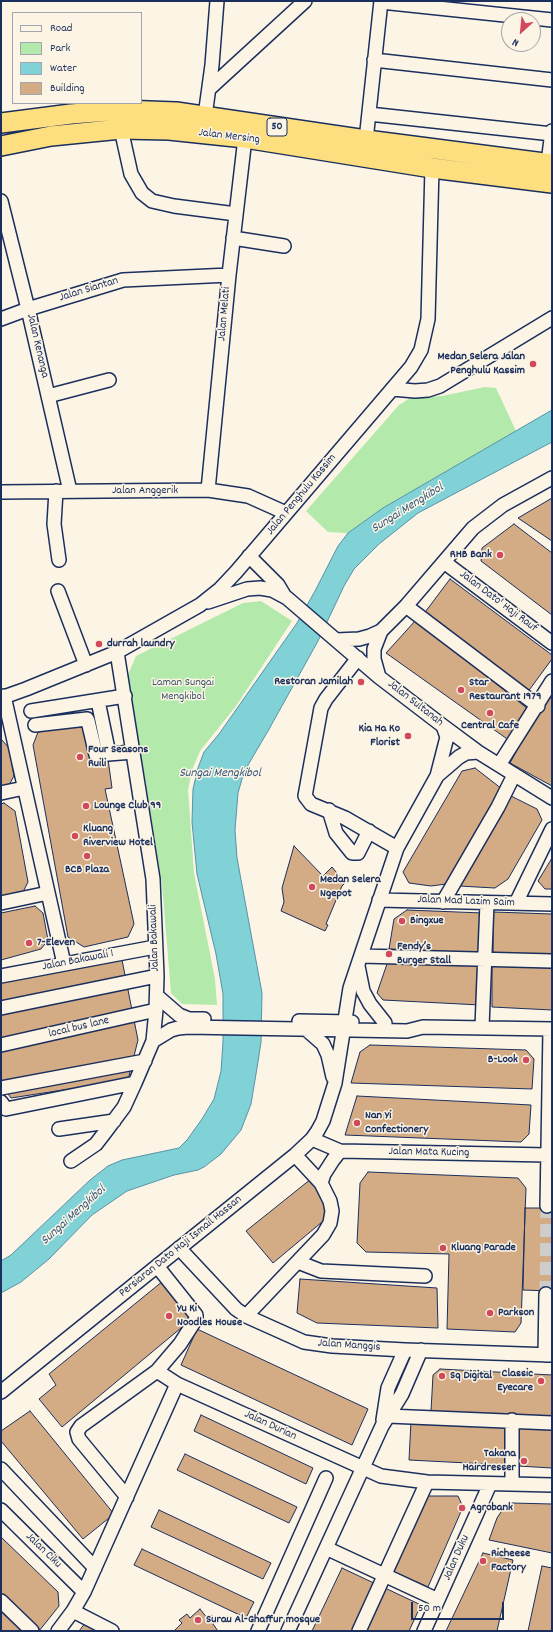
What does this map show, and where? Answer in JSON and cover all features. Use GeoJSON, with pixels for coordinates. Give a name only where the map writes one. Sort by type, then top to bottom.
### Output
{"type":"FeatureCollection","features":[{"type":"Feature","properties":{"kind":"highway","name":"Jalan Mersing"},"geometry":{"type":"LineString","coordinates":[[1,124],[70,114],[122,110],[176,112],[366,140],[550,163]]}},
{"type":"Feature","properties":{"kind":"highway","name":"Jalan Mersing"},"geometry":{"type":"LineString","coordinates":[[1,146],[51,136],[121,129],[169,130],[244,138],[432,168],[552,183]]}},
{"type":"Feature","properties":{"kind":"street"},"geometry":{"type":"LineString","coordinates":[[205,116],[216,27],[217,1]]}},
{"type":"Feature","properties":{"kind":"street"},"geometry":{"type":"LineString","coordinates":[[209,89],[305,1]]}},
{"type":"Feature","properties":{"kind":"street"},"geometry":{"type":"LineString","coordinates":[[366,140],[381,2],[552,20]]}},
{"type":"Feature","properties":{"kind":"street"},"geometry":{"type":"LineString","coordinates":[[374,60],[552,80]]}},
{"type":"Feature","properties":{"kind":"street"},"geometry":{"type":"LineString","coordinates":[[369,114],[552,133],[550,163]]}},
{"type":"Feature","properties":{"kind":"street"},"geometry":{"type":"LineString","coordinates":[[121,129],[131,174],[142,193],[152,201],[174,206],[236,214]]}},
{"type":"Feature","properties":{"kind":"street","name":"Jalan Melati"},"geometry":{"type":"LineString","coordinates":[[208,490],[244,138]]}},
{"type":"Feature","properties":{"kind":"street","name":"Jalan Penghulu Kassim"},"geometry":{"type":"LineString","coordinates":[[3,697],[117,652],[200,605],[227,582],[411,367],[421,350],[428,319],[432,168]]}},
{"type":"Feature","properties":{"kind":"street","name":"Jalan Kenanga"},"geometry":{"type":"LineString","coordinates":[[1,201],[28,309],[70,491]]}},
{"type":"Feature","properties":{"kind":"street"},"geometry":{"type":"LineString","coordinates":[[233,238],[284,246]]}},
{"type":"Feature","properties":{"kind":"street","name":"Jalan Siantan"},"geometry":{"type":"LineString","coordinates":[[1,319],[28,309],[123,280],[229,275]]}},
{"type":"Feature","properties":{"kind":"street"},"geometry":{"type":"LineString","coordinates":[[392,389],[415,391],[428,390],[440,386],[552,318]]}},
{"type":"Feature","properties":{"kind":"street"},"geometry":{"type":"LineString","coordinates":[[48,396],[109,380]]}},
{"type":"Feature","properties":{"kind":"street"},"geometry":{"type":"LineString","coordinates":[[336,640],[359,639],[381,631],[406,606],[473,528],[503,505],[552,478]]}},
{"type":"Feature","properties":{"kind":"street","name":"Jalan Anggerik"},"geometry":{"type":"LineString","coordinates":[[1,492],[208,490],[248,496],[286,513]]}},
{"type":"Feature","properties":{"kind":"street"},"geometry":{"type":"LineString","coordinates":[[56,491],[54,524],[59,560]]}},
{"type":"Feature","properties":{"kind":"street","name":"Jalan Sultanah"},"geometry":{"type":"LineString","coordinates":[[250,556],[278,585],[287,598]]}},
{"type":"Feature","properties":{"kind":"street","name":"Jalan Dato' Haji Rauf"},"geometry":{"type":"LineString","coordinates":[[444,562],[552,643]]}},
{"type":"Feature","properties":{"kind":"street","name":"Jalan Sultanah"},"geometry":{"type":"LineString","coordinates":[[200,605],[248,589],[260,588],[272,590],[287,598],[379,677],[443,726],[478,752],[552,798]]}},
{"type":"Feature","properties":{"kind":"street"},"geometry":{"type":"LineString","coordinates":[[58,590],[86,665]]}},
{"type":"Feature","properties":{"kind":"street"},"geometry":{"type":"LineString","coordinates":[[406,606],[538,706]]}},
{"type":"Feature","properties":{"kind":"street"},"geometry":{"type":"LineString","coordinates":[[379,677],[374,659],[374,648],[381,631]]}},
{"type":"Feature","properties":{"kind":"street","name":"Jalan Bakawali"},"geometry":{"type":"LineString","coordinates":[[71,1161],[96,1144],[124,1107],[154,1041],[157,976],[153,878],[117,652]]}},
{"type":"Feature","properties":{"kind":"street"},"geometry":{"type":"LineString","coordinates":[[358,658],[326,699],[321,708],[305,796],[311,804],[329,810],[345,818],[397,848]]}},
{"type":"Feature","properties":{"kind":"street"},"geometry":{"type":"LineString","coordinates":[[499,765],[538,706],[552,681]]}},
{"type":"Feature","properties":{"kind":"street"},"geometry":{"type":"LineString","coordinates":[[26,689],[36,728],[87,719],[96,755],[133,752]]}},
{"type":"Feature","properties":{"kind":"street"},"geometry":{"type":"LineString","coordinates":[[31,711],[125,696]]}},
{"type":"Feature","properties":{"kind":"street"},"geometry":{"type":"LineString","coordinates":[[3,697],[6,728],[24,788],[64,964]]}},
{"type":"Feature","properties":{"kind":"street"},"geometry":{"type":"LineString","coordinates":[[98,701],[109,754]]}},
{"type":"Feature","properties":{"kind":"street"},"geometry":{"type":"LineString","coordinates":[[437,776],[447,737],[443,726]]}},
{"type":"Feature","properties":{"kind":"street"},"geometry":{"type":"LineString","coordinates":[[437,776],[459,757],[466,753],[478,752]]}},
{"type":"Feature","properties":{"kind":"street"},"geometry":{"type":"LineString","coordinates":[[443,902],[498,807],[514,775]]}},
{"type":"Feature","properties":{"kind":"street","name":"Persiaran Dato Haji Ismail Hassan"},"geometry":{"type":"LineString","coordinates":[[1,1392],[295,1155],[312,1139],[323,1121],[335,1083],[350,988],[379,900],[397,848],[437,776]]}},
{"type":"Feature","properties":{"kind":"street"},"geometry":{"type":"LineString","coordinates":[[1,793],[24,788]]}},
{"type":"Feature","properties":{"kind":"street"},"geometry":{"type":"LineString","coordinates":[[329,810],[336,833],[352,853],[358,853],[369,831]]}},
{"type":"Feature","properties":{"kind":"street"},"geometry":{"type":"LineString","coordinates":[[516,903],[552,829]]}},
{"type":"Feature","properties":{"kind":"street"},"geometry":{"type":"LineString","coordinates":[[1,903],[48,893]]}},
{"type":"Feature","properties":{"kind":"street","name":"Jalan Mad Lazim Saim"},"geometry":{"type":"LineString","coordinates":[[379,900],[552,904]]}},
{"type":"Feature","properties":{"kind":"street"},"geometry":{"type":"LineString","coordinates":[[482,1027],[487,903]]}},
{"type":"Feature","properties":{"kind":"street","name":"Jalan Bakawali 1"},"geometry":{"type":"LineString","coordinates":[[1,976],[155,946]]}},
{"type":"Feature","properties":{"kind":"street"},"geometry":{"type":"LineString","coordinates":[[385,1023],[370,1004],[363,991],[359,960],[484,959],[552,961]]}},
{"type":"Feature","properties":{"kind":"street"},"geometry":{"type":"LineString","coordinates":[[1,1008],[157,976]]}},
{"type":"Feature","properties":{"kind":"street"},"geometry":{"type":"LineString","coordinates":[[157,996],[189,1023]]}},
{"type":"Feature","properties":{"kind":"street","name":"local bus lane"},"geometry":{"type":"LineString","coordinates":[[1,1045],[156,1010]]}},
{"type":"Feature","properties":{"kind":"street"},"geometry":{"type":"LineString","coordinates":[[154,1041],[171,1030],[189,1023],[302,1027],[409,1023],[423,1028]]}},
{"type":"Feature","properties":{"kind":"street"},"geometry":{"type":"LineString","coordinates":[[343,1026],[407,1032],[423,1028],[482,1027],[551,1029],[547,1206]]}},
{"type":"Feature","properties":{"kind":"street"},"geometry":{"type":"LineString","coordinates":[[302,1027],[323,1044],[328,1055],[335,1083]]}},
{"type":"Feature","properties":{"kind":"street"},"geometry":{"type":"LineString","coordinates":[[1,1088],[145,1061]]}},
{"type":"Feature","properties":{"kind":"street"},"geometry":{"type":"LineString","coordinates":[[3,1107],[135,1083]]}},
{"type":"Feature","properties":{"kind":"street"},"geometry":{"type":"LineString","coordinates":[[59,1129],[114,1121]]}},
{"type":"Feature","properties":{"kind":"street","name":"Jalan Mata Kucing"},"geometry":{"type":"LineString","coordinates":[[312,1139],[340,1151],[548,1155]]}},
{"type":"Feature","properties":{"kind":"street"},"geometry":{"type":"LineString","coordinates":[[321,1183],[324,1174],[340,1151]]}},
{"type":"Feature","properties":{"kind":"street"},"geometry":{"type":"LineString","coordinates":[[246,1316],[298,1262],[323,1234],[330,1223],[332,1211],[331,1206],[321,1183],[295,1155]]}},
{"type":"Feature","properties":{"kind":"street","name":"Jalan Manggis"},"geometry":{"type":"LineString","coordinates":[[179,1248],[236,1309],[246,1316],[304,1342],[332,1346],[405,1350],[549,1355]]}},
{"type":"Feature","properties":{"kind":"street"},"geometry":{"type":"LineString","coordinates":[[298,1262],[321,1270],[425,1276]]}},
{"type":"Feature","properties":{"kind":"street"},"geometry":{"type":"LineString","coordinates":[[127,1497],[79,1439],[77,1432],[81,1426],[157,1371],[180,1344],[196,1319],[196,1315],[157,1266]]}},
{"type":"Feature","properties":{"kind":"street"},"geometry":{"type":"LineString","coordinates":[[546,1294],[549,1355]]}},
{"type":"Feature","properties":{"kind":"street"},"geometry":{"type":"LineString","coordinates":[[385,1421],[388,1388],[405,1350]]}},
{"type":"Feature","properties":{"kind":"street"},"geometry":{"type":"LineString","coordinates":[[288,1631],[362,1468],[385,1421],[402,1394],[421,1350]]}},
{"type":"Feature","properties":{"kind":"street","name":"Jalan Durian"},"geometry":{"type":"LineString","coordinates":[[157,1371],[177,1384],[362,1468]]}},
{"type":"Feature","properties":{"kind":"street"},"geometry":{"type":"LineString","coordinates":[[58,1631],[73,1612],[84,1592],[177,1384]]}},
{"type":"Feature","properties":{"kind":"street"},"geometry":{"type":"LineString","coordinates":[[385,1421],[512,1420],[552,1423]]}},
{"type":"Feature","properties":{"kind":"street"},"geometry":{"type":"LineString","coordinates":[[512,1420],[512,1484]]}},
{"type":"Feature","properties":{"kind":"street"},"geometry":{"type":"LineString","coordinates":[[362,1468],[382,1476],[427,1482],[552,1485]]}},
{"type":"Feature","properties":{"kind":"street"},"geometry":{"type":"LineString","coordinates":[[1,1469],[95,1568]]}},
{"type":"Feature","properties":{"kind":"street"},"geometry":{"type":"LineString","coordinates":[[258,1631],[326,1478]]}},
{"type":"Feature","properties":{"kind":"street"},"geometry":{"type":"LineString","coordinates":[[359,1631],[427,1482]]}},
{"type":"Feature","properties":{"kind":"street","name":"Jalan Duku"},"geometry":{"type":"LineString","coordinates":[[424,1631],[490,1484]]}},
{"type":"Feature","properties":{"kind":"street","name":"Jalan Ciku"},"geometry":{"type":"LineString","coordinates":[[1,1510],[84,1592]]}},
{"type":"Feature","properties":{"kind":"street"},"geometry":{"type":"LineString","coordinates":[[326,1548],[438,1600]]}},
{"type":"Feature","properties":{"kind":"street"},"geometry":{"type":"LineString","coordinates":[[1,1601],[32,1631]]}},
{"type":"Feature","properties":{"kind":"street"},"geometry":{"type":"LineString","coordinates":[[73,1612],[112,1631]]}},
{"type":"Feature","properties":{"kind":"green space"},"geometry":{"type":"Polygon","coordinates":[[[485,387],[496,388],[516,431],[383,508],[348,533],[328,532],[306,511],[399,405],[410,398],[442,396],[485,387]]]}},
{"type":"Feature","properties":{"kind":"green space","name":"Laman Sungai Mengkibol"},"geometry":{"type":"Polygon","coordinates":[[[261,601],[292,621],[236,706],[200,751],[192,770],[188,790],[194,873],[215,979],[217,1005],[182,1004],[171,993],[162,884],[128,675],[136,656],[243,603],[261,601]]]}},
{"type":"Feature","properties":{"kind":"water","name":"Sungai Mengkibol"},"geometry":{"type":"Polygon","coordinates":[[[552,410],[552,442],[418,513],[379,544],[354,569],[344,586],[318,641],[248,765],[238,793],[235,830],[237,858],[262,993],[261,1042],[251,1104],[241,1130],[221,1154],[204,1167],[198,1170],[174,1175],[127,1191],[92,1215],[49,1259],[21,1282],[1,1293],[1,1261],[11,1255],[90,1180],[108,1166],[122,1160],[179,1148],[187,1140],[202,1119],[214,1099],[221,1071],[223,1042],[223,994],[216,954],[197,874],[192,822],[193,789],[204,752],[219,734],[297,623],[338,546],[348,533],[383,508],[552,410]]]}},
{"type":"Feature","properties":{"kind":"building"},"geometry":{"type":"Polygon","coordinates":[[[552,498],[552,541],[518,518],[552,498]]]}},
{"type":"Feature","properties":{"kind":"building"},"geometry":{"type":"Polygon","coordinates":[[[514,524],[552,553],[552,615],[481,561],[482,548],[514,524]]]}},
{"type":"Feature","properties":{"kind":"building"},"geometry":{"type":"Polygon","coordinates":[[[450,579],[552,655],[552,659],[527,693],[423,615],[450,579]]]}},
{"type":"Feature","properties":{"kind":"building"},"geometry":{"type":"Polygon","coordinates":[[[416,620],[528,709],[510,741],[386,653],[416,620]]]}},
{"type":"Feature","properties":{"kind":"building"},"geometry":{"type":"Polygon","coordinates":[[[552,685],[552,786],[510,763],[552,685]]]}},
{"type":"Feature","properties":{"kind":"building","name":"BCB Plaza"},"geometry":{"type":"Polygon","coordinates":[[[80,724],[96,725],[104,730],[112,788],[105,789],[134,924],[128,937],[84,947],[68,937],[33,745],[38,732],[80,724]]]}},
{"type":"Feature","properties":{"kind":"building"},"geometry":{"type":"Polygon","coordinates":[[[1,739],[9,748],[14,776],[9,785],[1,787],[1,739]]]}},
{"type":"Feature","properties":{"kind":"building"},"geometry":{"type":"Polygon","coordinates":[[[475,768],[502,789],[446,884],[431,886],[409,883],[403,872],[462,771],[475,768]]]}},
{"type":"Feature","properties":{"kind":"building"},"geometry":{"type":"Polygon","coordinates":[[[509,795],[537,809],[542,820],[508,879],[495,888],[459,886],[509,795]]]}},
{"type":"Feature","properties":{"kind":"building"},"geometry":{"type":"Polygon","coordinates":[[[4,803],[15,811],[28,882],[22,894],[1,898],[1,804],[4,803]]]}},
{"type":"Feature","properties":{"kind":"building","name":"Medan Selera Ngepot"},"geometry":{"type":"Polygon","coordinates":[[[294,846],[323,876],[332,867],[345,883],[342,886],[326,924],[328,925],[325,931],[281,911],[284,902],[282,888],[294,846]]]}},
{"type":"Feature","properties":{"kind":"building"},"geometry":{"type":"Polygon","coordinates":[[[552,858],[552,889],[545,889],[538,881],[552,858]]]}},
{"type":"Feature","properties":{"kind":"building"},"geometry":{"type":"Polygon","coordinates":[[[35,906],[43,913],[48,940],[41,949],[1,960],[1,913],[35,906]]]}},
{"type":"Feature","properties":{"kind":"building"},"geometry":{"type":"Polygon","coordinates":[[[407,910],[483,913],[481,953],[389,949],[394,919],[407,910]]]}},
{"type":"Feature","properties":{"kind":"building"},"geometry":{"type":"Polygon","coordinates":[[[493,912],[552,914],[552,957],[493,955],[493,912]]]}},
{"type":"Feature","properties":{"kind":"building"},"geometry":{"type":"Polygon","coordinates":[[[122,960],[138,1040],[128,1080],[11,1098],[1,1084],[1,982],[122,960]]]}},
{"type":"Feature","properties":{"kind":"building"},"geometry":{"type":"Polygon","coordinates":[[[388,961],[480,964],[480,1005],[383,1000],[377,993],[388,961]]]}},
{"type":"Feature","properties":{"kind":"building"},"geometry":{"type":"Polygon","coordinates":[[[492,966],[552,968],[552,1010],[492,1007],[492,966]]]}},
{"type":"Feature","properties":{"kind":"building"},"geometry":{"type":"Polygon","coordinates":[[[370,1045],[526,1050],[534,1059],[532,1089],[351,1083],[360,1052],[370,1045]]]}},
{"type":"Feature","properties":{"kind":"building"},"geometry":{"type":"Polygon","coordinates":[[[357,1096],[531,1105],[529,1134],[521,1142],[345,1135],[357,1096]]]}},
{"type":"Feature","properties":{"kind":"building","name":"Kluang Parade"},"geometry":{"type":"Polygon","coordinates":[[[368,1172],[518,1178],[526,1188],[521,1323],[515,1332],[447,1329],[449,1254],[366,1252],[357,1243],[360,1183],[368,1172]]]}},
{"type":"Feature","properties":{"kind":"building"},"geometry":{"type":"Polygon","coordinates":[[[311,1179],[330,1207],[328,1217],[273,1263],[246,1231],[311,1179]]]}},
{"type":"Feature","properties":{"kind":"building"},"geometry":{"type":"Polygon","coordinates":[[[525,1208],[552,1208],[552,1291],[523,1290],[525,1208]]]}},
{"type":"Feature","properties":{"kind":"building"},"geometry":{"type":"Polygon","coordinates":[[[300,1279],[437,1288],[438,1328],[317,1323],[297,1313],[300,1279]]]}},
{"type":"Feature","properties":{"kind":"building"},"geometry":{"type":"Polygon","coordinates":[[[163,1281],[193,1318],[62,1427],[39,1399],[56,1385],[49,1374],[163,1281]]]}},
{"type":"Feature","properties":{"kind":"building"},"geometry":{"type":"Polygon","coordinates":[[[197,1329],[368,1409],[352,1445],[181,1365],[197,1329]]]}},
{"type":"Feature","properties":{"kind":"building"},"geometry":{"type":"Polygon","coordinates":[[[440,1369],[552,1375],[552,1417],[431,1411],[433,1375],[440,1369]]]}},
{"type":"Feature","properties":{"kind":"building"},"geometry":{"type":"Polygon","coordinates":[[[30,1411],[114,1514],[83,1539],[1,1441],[1,1431],[30,1411]]]}},
{"type":"Feature","properties":{"kind":"building"},"geometry":{"type":"Polygon","coordinates":[[[201,1415],[313,1468],[306,1484],[194,1431],[201,1415]]]}},
{"type":"Feature","properties":{"kind":"building"},"geometry":{"type":"Polygon","coordinates":[[[411,1421],[508,1425],[506,1465],[409,1460],[411,1421]]]}},
{"type":"Feature","properties":{"kind":"building"},"geometry":{"type":"Polygon","coordinates":[[[517,1425],[552,1427],[552,1468],[518,1466],[517,1425]]]}},
{"type":"Feature","properties":{"kind":"building"},"geometry":{"type":"Polygon","coordinates":[[[185,1454],[297,1507],[289,1523],[177,1470],[185,1454]]]}},
{"type":"Feature","properties":{"kind":"building"},"geometry":{"type":"Polygon","coordinates":[[[426,1496],[458,1496],[463,1507],[428,1587],[392,1571],[426,1496]]]}},
{"type":"Feature","properties":{"kind":"building"},"geometry":{"type":"Polygon","coordinates":[[[512,1503],[552,1504],[552,1553],[489,1540],[497,1518],[503,1509],[512,1503]]]}},
{"type":"Feature","properties":{"kind":"building"},"geometry":{"type":"Polygon","coordinates":[[[159,1510],[271,1563],[263,1579],[151,1527],[159,1510]]]}},
{"type":"Feature","properties":{"kind":"building"},"geometry":{"type":"Polygon","coordinates":[[[1,1537],[58,1592],[59,1606],[39,1631],[35,1631],[1,1598],[1,1537]]]}},
{"type":"Feature","properties":{"kind":"building"},"geometry":{"type":"Polygon","coordinates":[[[142,1549],[254,1602],[246,1618],[134,1565],[142,1549]]]}},
{"type":"Feature","properties":{"kind":"building"},"geometry":{"type":"Polygon","coordinates":[[[483,1553],[513,1560],[497,1631],[446,1631],[483,1553]]]}},
{"type":"Feature","properties":{"kind":"building"},"geometry":{"type":"Polygon","coordinates":[[[542,1566],[552,1568],[552,1631],[528,1631],[542,1566]]]}},
{"type":"Feature","properties":{"kind":"building"},"geometry":{"type":"Polygon","coordinates":[[[342,1568],[378,1585],[356,1631],[312,1631],[342,1568]]]}},
{"type":"Feature","properties":{"kind":"building"},"geometry":{"type":"Polygon","coordinates":[[[385,1588],[421,1605],[409,1631],[365,1631],[385,1588]]]}},
{"type":"Feature","properties":{"kind":"building"},"geometry":{"type":"Polygon","coordinates":[[[1,1608],[24,1631],[1,1631],[1,1608]]]}},
{"type":"Feature","properties":{"kind":"building","name":"Surau Al-Ghaffur mosque"},"geometry":{"type":"Polygon","coordinates":[[[200,1609],[208,1619],[212,1615],[216,1621],[213,1624],[218,1631],[174,1631],[182,1623],[179,1620],[187,1614],[190,1618],[200,1609]]]}},
{"type":"Feature","properties":{"kind":"building"},"geometry":{"type":"Polygon","coordinates":[[[86,1622],[103,1631],[79,1631],[86,1622]]]}},
{"type":"Feature","properties":{"kind":"tunnel"},"geometry":{"type":"LineString","coordinates":[[546,1294],[547,1206]]}},
{"type":"Feature","properties":{"kind":"place","name":"Medan Selera Jalan Penghulu Kassim"},"geometry":{"type":"Point","coordinates":[533,364]}},
{"type":"Feature","properties":{"kind":"place","name":"RHB Bank"},"geometry":{"type":"Point","coordinates":[500,555]}},
{"type":"Feature","properties":{"kind":"place","name":"durrah laundry"},"geometry":{"type":"Point","coordinates":[99,644]}},
{"type":"Feature","properties":{"kind":"place","name":"Restoran Jamilah"},"geometry":{"type":"Point","coordinates":[361,682]}},
{"type":"Feature","properties":{"kind":"place","name":"Star Restaurant 1979"},"geometry":{"type":"Point","coordinates":[461,690]}},
{"type":"Feature","properties":{"kind":"place","name":"Central Cafe"},"geometry":{"type":"Point","coordinates":[490,713]}},
{"type":"Feature","properties":{"kind":"place","name":"Kia Ha Ko Florist"},"geometry":{"type":"Point","coordinates":[408,736]}},
{"type":"Feature","properties":{"kind":"place","name":"Four Seasons Ruili"},"geometry":{"type":"Point","coordinates":[80,757]}},
{"type":"Feature","properties":{"kind":"place","name":"Lounge Club 99"},"geometry":{"type":"Point","coordinates":[86,806]}},
{"type":"Feature","properties":{"kind":"place","name":"Kluang Riverview Hotel"},"geometry":{"type":"Point","coordinates":[75,836]}},
{"type":"Feature","properties":{"kind":"place","name":"BCB Plaza"},"geometry":{"type":"Point","coordinates":[87,856]}},
{"type":"Feature","properties":{"kind":"place","name":"Medan Selera Ngepot"},"geometry":{"type":"Point","coordinates":[312,887]}},
{"type":"Feature","properties":{"kind":"place","name":"Bingxue"},"geometry":{"type":"Point","coordinates":[402,921]}},
{"type":"Feature","properties":{"kind":"place","name":"7-Eleven"},"geometry":{"type":"Point","coordinates":[29,943]}},
{"type":"Feature","properties":{"kind":"place","name":"Fendy’s Burger Stall"},"geometry":{"type":"Point","coordinates":[389,954]}},
{"type":"Feature","properties":{"kind":"place","name":"B-Look"},"geometry":{"type":"Point","coordinates":[526,1060]}},
{"type":"Feature","properties":{"kind":"place","name":"Nan Yi Confectionery"},"geometry":{"type":"Point","coordinates":[357,1123]}},
{"type":"Feature","properties":{"kind":"place","name":"Kluang Parade"},"geometry":{"type":"Point","coordinates":[443,1248]}},
{"type":"Feature","properties":{"kind":"place","name":"Parkson"},"geometry":{"type":"Point","coordinates":[490,1313]}},
{"type":"Feature","properties":{"kind":"place","name":"Yu Ki Noodles House"},"geometry":{"type":"Point","coordinates":[169,1316]}},
{"type":"Feature","properties":{"kind":"place","name":"Sq Digital"},"geometry":{"type":"Point","coordinates":[442,1376]}},
{"type":"Feature","properties":{"kind":"place","name":"Classic Eyecare"},"geometry":{"type":"Point","coordinates":[541,1381]}},
{"type":"Feature","properties":{"kind":"place","name":"Takana Hairdresser"},"geometry":{"type":"Point","coordinates":[524,1461]}},
{"type":"Feature","properties":{"kind":"place","name":"Agrobank"},"geometry":{"type":"Point","coordinates":[462,1508]}},
{"type":"Feature","properties":{"kind":"place","name":"Richeese Factory"},"geometry":{"type":"Point","coordinates":[483,1561]}},
{"type":"Feature","properties":{"kind":"place","name":"Surau Al-Ghaffur mosque"},"geometry":{"type":"Point","coordinates":[198,1620]}}]}
